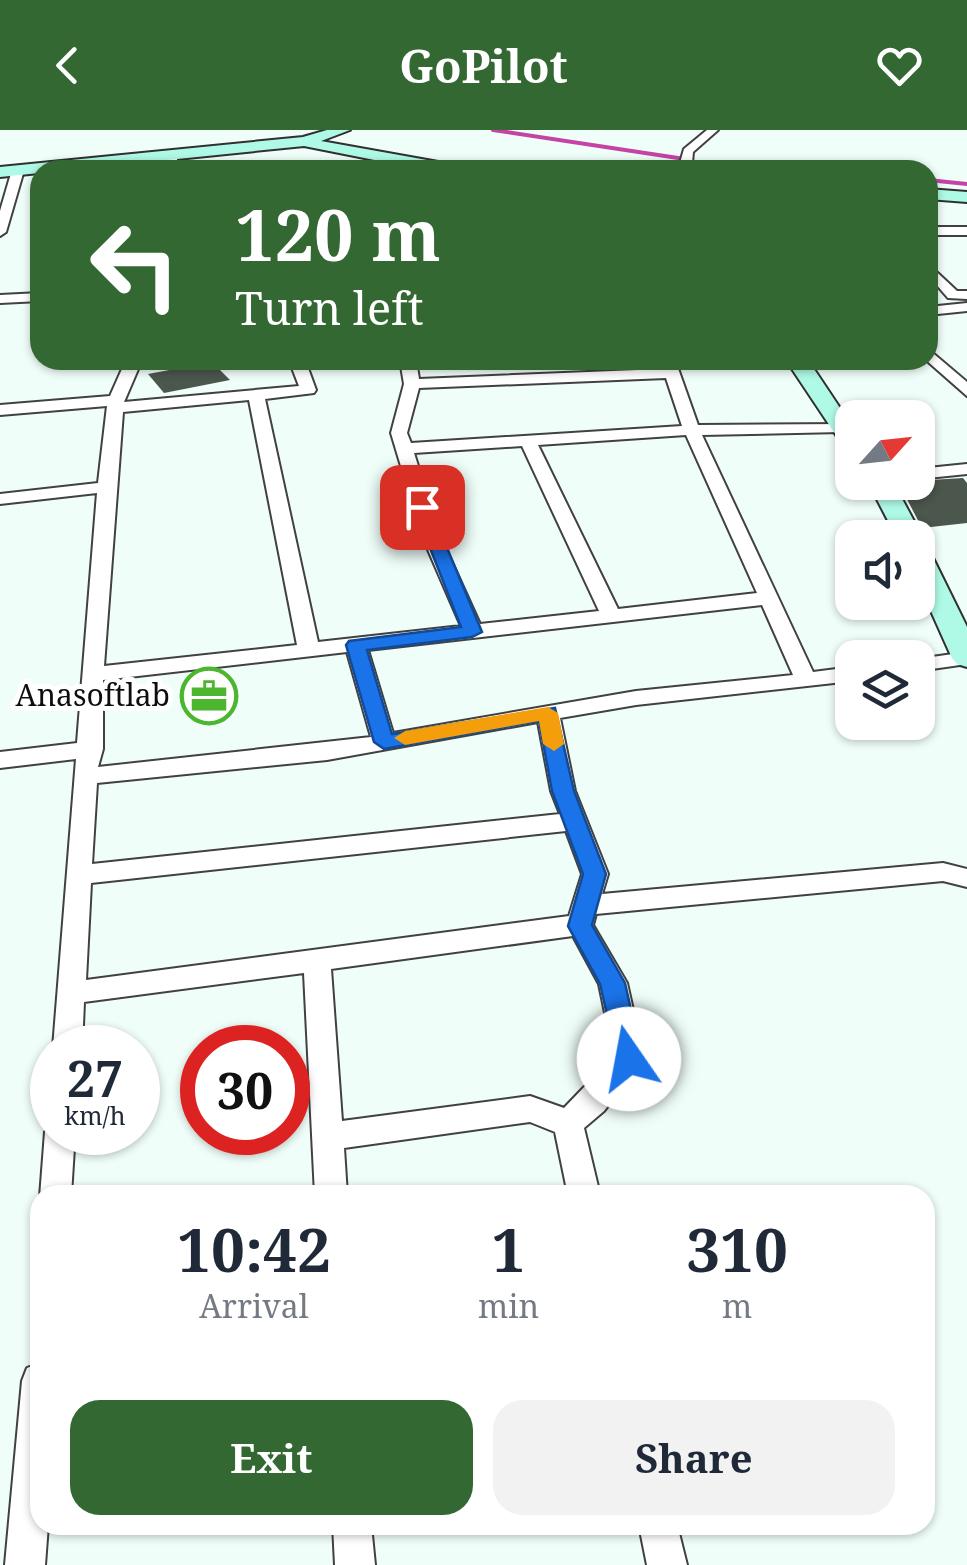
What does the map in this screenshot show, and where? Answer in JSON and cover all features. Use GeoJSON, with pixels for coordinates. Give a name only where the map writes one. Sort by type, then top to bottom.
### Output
{"type":"FeatureCollection","features":[{"type":"Feature","properties":{"kind":"street"},"geometry":{"type":"LineString","coordinates":[[278,130],[304,141],[403,160]]}},
{"type":"Feature","properties":{"kind":"street"},"geometry":{"type":"LineString","coordinates":[[189,160],[304,141],[344,130]]}},
{"type":"Feature","properties":{"kind":"street"},"geometry":{"type":"LineString","coordinates":[[690,160],[713,130]]}},
{"type":"Feature","properties":{"kind":"street"},"geometry":{"type":"LineString","coordinates":[[0,172],[30,169]]}},
{"type":"Feature","properties":{"kind":"street"},"geometry":{"type":"LineString","coordinates":[[0,232],[18,170]]}},
{"type":"Feature","properties":{"kind":"street"},"geometry":{"type":"LineString","coordinates":[[938,195],[967,196]]}},
{"type":"Feature","properties":{"kind":"street"},"geometry":{"type":"LineString","coordinates":[[938,231],[967,230]]}},
{"type":"Feature","properties":{"kind":"street"},"geometry":{"type":"LineString","coordinates":[[938,279],[967,306]]}},
{"type":"Feature","properties":{"kind":"street"},"geometry":{"type":"LineString","coordinates":[[0,300],[30,298]]}},
{"type":"Feature","properties":{"kind":"street"},"geometry":{"type":"LineString","coordinates":[[938,310],[967,306]]}},
{"type":"Feature","properties":{"kind":"street"},"geometry":{"type":"LineString","coordinates":[[938,363],[967,391]]}},
{"type":"Feature","properties":{"kind":"street"},"geometry":{"type":"LineString","coordinates":[[68,1025],[107,487],[116,404],[130,370]]}},
{"type":"Feature","properties":{"kind":"street"},"geometry":{"type":"LineString","coordinates":[[0,410],[308,390],[300,370]]}},
{"type":"Feature","properties":{"kind":"street"},"geometry":{"type":"LineString","coordinates":[[410,370],[412,384],[399,433],[431,536],[472,632]]}},
{"type":"Feature","properties":{"kind":"street"},"geometry":{"type":"LineString","coordinates":[[412,384],[612,370]]}},
{"type":"Feature","properties":{"kind":"street"},"geometry":{"type":"LineString","coordinates":[[670,370],[692,430],[806,680]]}},
{"type":"Feature","properties":{"kind":"street"},"geometry":{"type":"LineString","coordinates":[[804,370],[835,417]]}},
{"type":"Feature","properties":{"kind":"street"},"geometry":{"type":"LineString","coordinates":[[256,395],[309,650]]}},
{"type":"Feature","properties":{"kind":"street"},"geometry":{"type":"LineString","coordinates":[[404,449],[692,430],[835,435]]}},
{"type":"Feature","properties":{"kind":"street"},"geometry":{"type":"LineString","coordinates":[[528,441],[611,616]]}},
{"type":"Feature","properties":{"kind":"street"},"geometry":{"type":"LineString","coordinates":[[935,472],[967,469]]}},
{"type":"Feature","properties":{"kind":"street"},"geometry":{"type":"LineString","coordinates":[[0,500],[107,487]]}},
{"type":"Feature","properties":{"kind":"street"},"geometry":{"type":"LineString","coordinates":[[935,590],[967,658],[935,663]]}},
{"type":"Feature","properties":{"kind":"street"},"geometry":{"type":"LineString","coordinates":[[95,674],[769,598]]}},
{"type":"Feature","properties":{"kind":"street"},"geometry":{"type":"LineString","coordinates":[[356,645],[384,742]]}},
{"type":"Feature","properties":{"kind":"street"},"geometry":{"type":"LineString","coordinates":[[88,776],[327,752],[636,698],[835,676]]}},
{"type":"Feature","properties":{"kind":"street"},"geometry":{"type":"LineString","coordinates":[[548,713],[563,791],[595,874],[583,915],[613,983],[629,1059],[593,1102],[568,1123]]}},
{"type":"Feature","properties":{"kind":"street"},"geometry":{"type":"LineString","coordinates":[[0,760],[90,749]]}},
{"type":"Feature","properties":{"kind":"street"},"geometry":{"type":"LineString","coordinates":[[80,874],[574,821]]}},
{"type":"Feature","properties":{"kind":"street"},"geometry":{"type":"LineString","coordinates":[[71,993],[317,960],[583,915],[943,872],[967,878]]}},
{"type":"Feature","properties":{"kind":"street"},"geometry":{"type":"LineString","coordinates":[[317,960],[330,1185]]}},
{"type":"Feature","properties":{"kind":"street"},"geometry":{"type":"LineString","coordinates":[[328,1137],[530,1109],[568,1123]]}},
{"type":"Feature","properties":{"kind":"street"},"geometry":{"type":"LineString","coordinates":[[568,1123],[582,1185]]}},
{"type":"Feature","properties":{"kind":"street"},"geometry":{"type":"LineString","coordinates":[[56,1185],[58,1155]]}},
{"type":"Feature","properties":{"kind":"street"},"geometry":{"type":"LineString","coordinates":[[25,1565],[30,1504]]}},
{"type":"Feature","properties":{"kind":"street"},"geometry":{"type":"LineString","coordinates":[[353,1535],[355,1565]]}},
{"type":"Feature","properties":{"kind":"street"},"geometry":{"type":"LineString","coordinates":[[660,1535],[667,1565]]}},
{"type":"Feature","properties":{"kind":"building"},"geometry":{"type":"Polygon","coordinates":[[[220,370],[230,380],[164,393],[148,374],[220,370]]]}},
{"type":"Feature","properties":{"kind":"building"},"geometry":{"type":"Polygon","coordinates":[[[963,478],[967,483],[967,523],[935,527],[935,520],[918,520],[907,500],[935,500],[935,480],[963,478]]]}},
{"type":"Feature","properties":{"kind":"waterway"},"geometry":{"type":"LineString","coordinates":[[493,130],[685,160]]}},
{"type":"Feature","properties":{"kind":"waterway"},"geometry":{"type":"LineString","coordinates":[[938,181],[967,184]]}},
{"type":"Feature","properties":{"kind":"slow traffic"},"geometry":{"type":"LineString","coordinates":[[405,738],[548,713],[554,744]]}},
{"type":"Feature","properties":{"kind":"place","name":"Anasoftlab"},"geometry":{"type":"Point","coordinates":[209,696]}},
{"type":"Feature","properties":{"kind":"route"},"geometry":{"type":"LineString","coordinates":[[422,507],[472,632],[356,645],[384,742],[548,713],[563,791],[595,874],[580,926],[613,983],[629,1059]]}}]}
